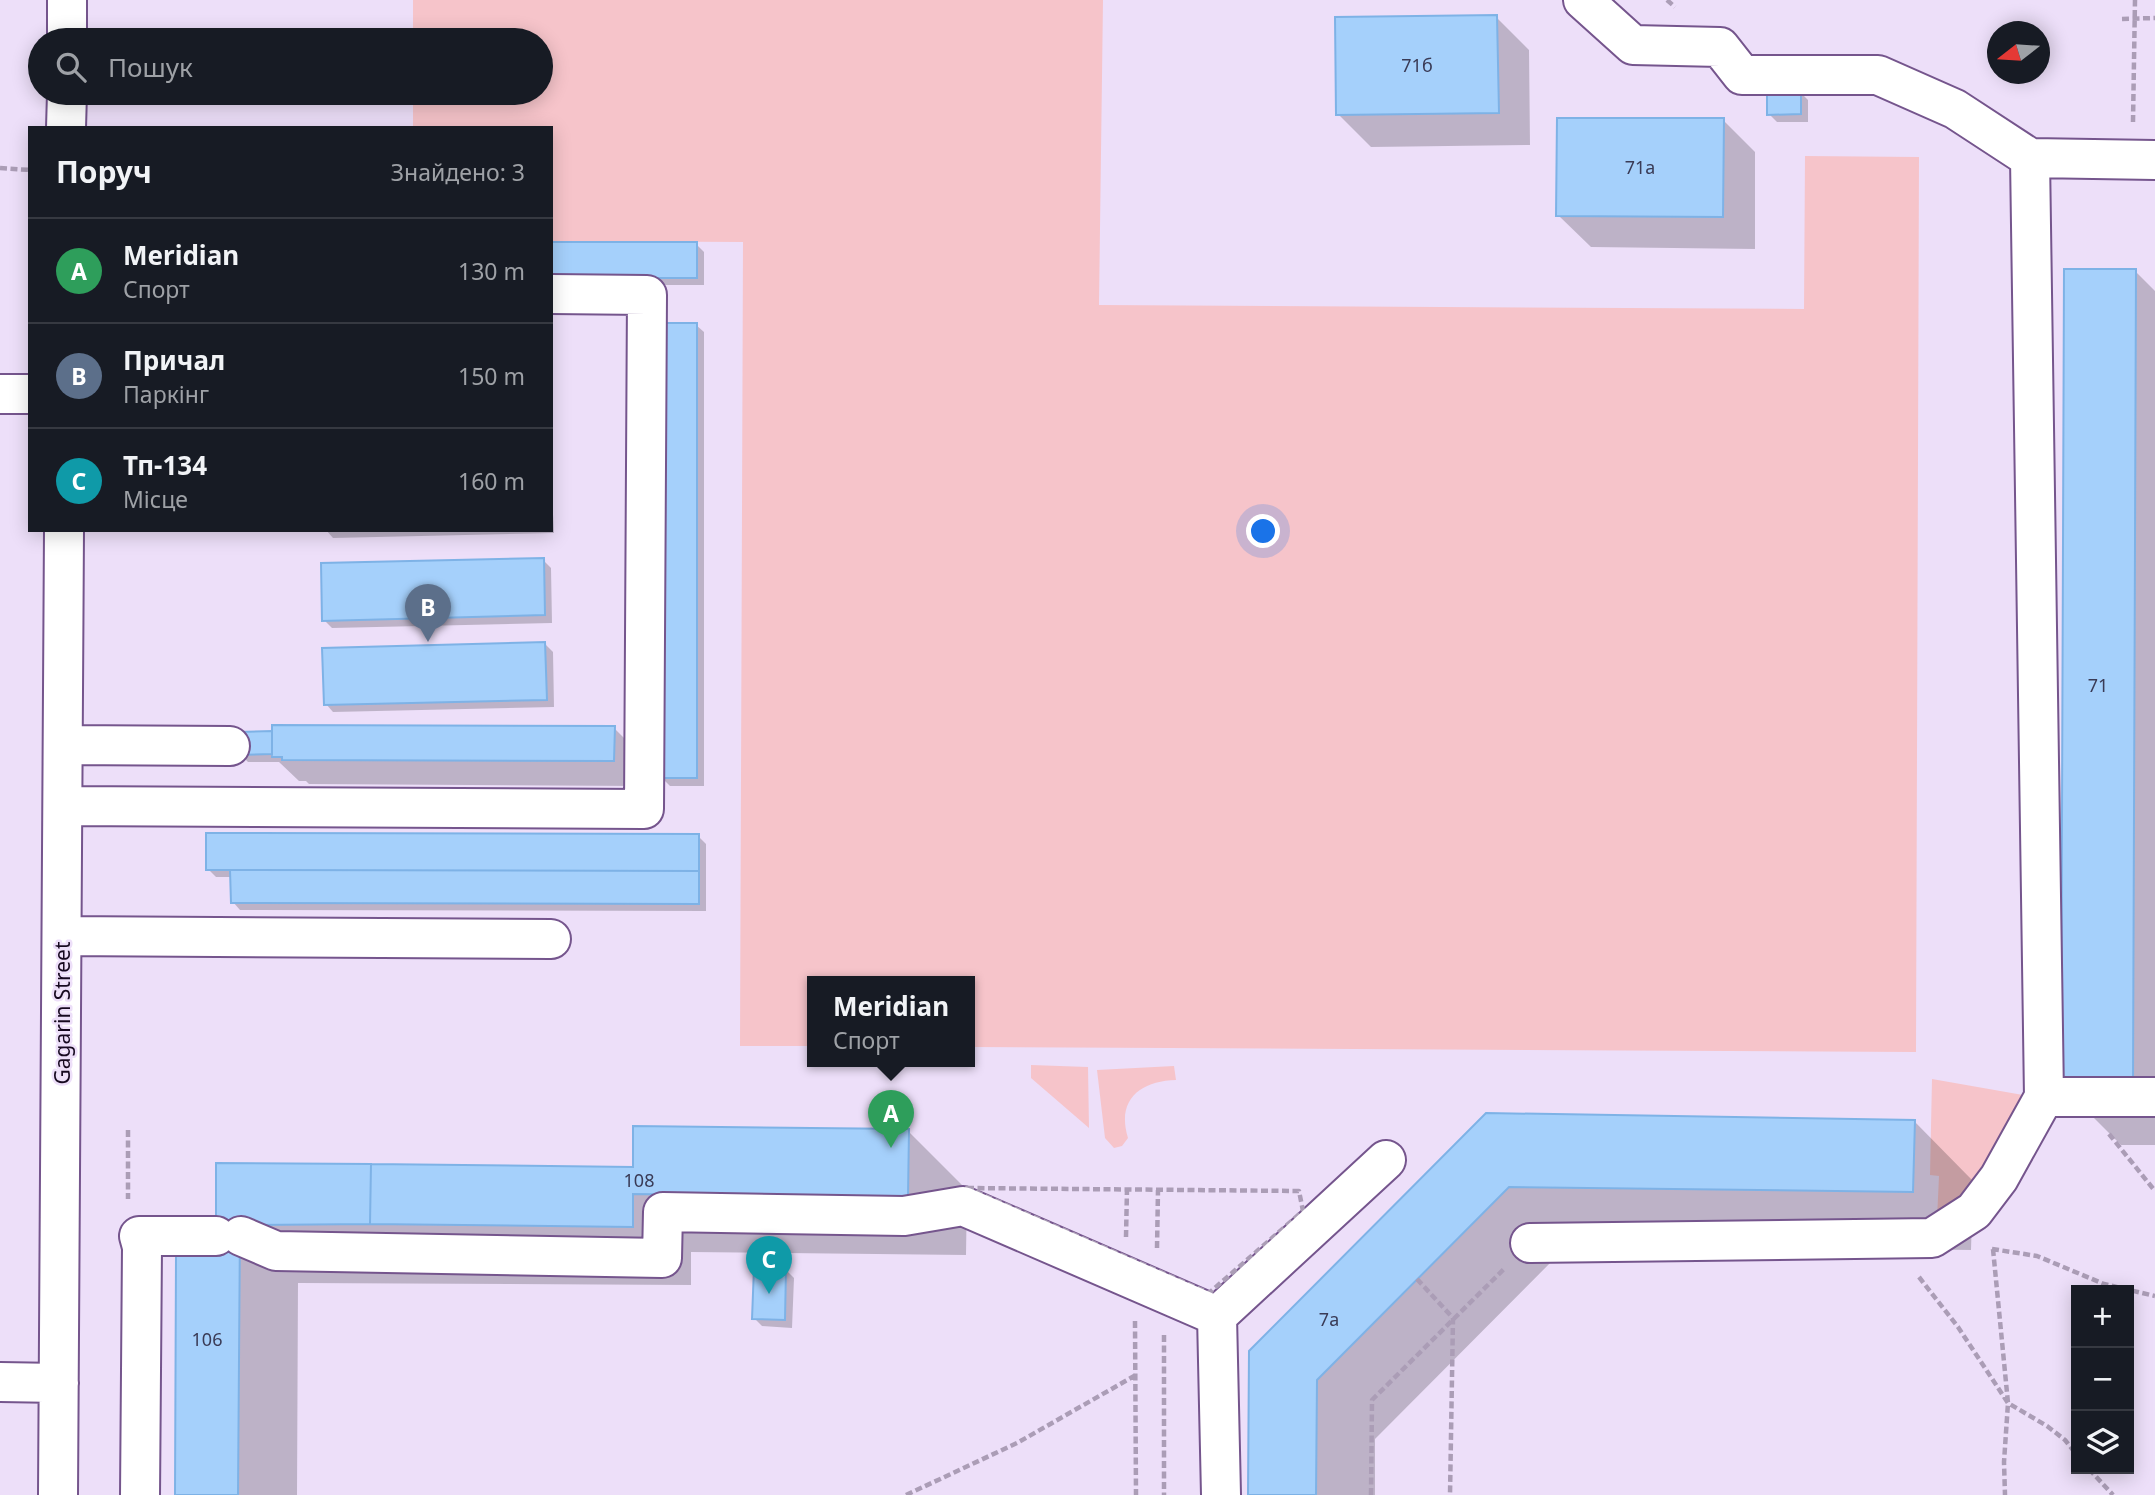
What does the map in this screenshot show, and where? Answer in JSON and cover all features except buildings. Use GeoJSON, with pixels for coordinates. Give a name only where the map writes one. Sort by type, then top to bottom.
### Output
{"type":"FeatureCollection","features":[{"type":"Feature","properties":{"kind":"street"},"geometry":{"type":"LineString","coordinates":[[67,0],[67,28]]}},
{"type":"Feature","properties":{"kind":"street"},"geometry":{"type":"LineString","coordinates":[[1583,0],[1633,45],[1720,47],[1742,75],[1878,75],[1955,109],[2030,158],[2144,160]]}},
{"type":"Feature","properties":{"kind":"street"},"geometry":{"type":"LineString","coordinates":[[66,105],[66,126]]}},
{"type":"Feature","properties":{"kind":"street"},"geometry":{"type":"LineString","coordinates":[[1531,1243],[1933,1238],[1974,1211],[2062,1097],[2030,158]]}},
{"type":"Feature","properties":{"kind":"street"},"geometry":{"type":"LineString","coordinates":[[63,806],[644,809],[646,295],[553,294]]}},
{"type":"Feature","properties":{"kind":"street"},"geometry":{"type":"LineString","coordinates":[[0,394],[28,394]]}},
{"type":"Feature","properties":{"kind":"street","name":"Gagarin Street"},"geometry":{"type":"LineString","coordinates":[[58,1495],[65,532]]}},
{"type":"Feature","properties":{"kind":"street"},"geometry":{"type":"LineString","coordinates":[[63,745],[230,746]]}},
{"type":"Feature","properties":{"kind":"street"},"geometry":{"type":"LineString","coordinates":[[62,936],[551,939]]}},
{"type":"Feature","properties":{"kind":"street"},"geometry":{"type":"LineString","coordinates":[[2062,1097],[2155,1097]]}},
{"type":"Feature","properties":{"kind":"street"},"geometry":{"type":"LineString","coordinates":[[1221,1495],[1217,1316],[1386,1160]]}},
{"type":"Feature","properties":{"kind":"street"},"geometry":{"type":"LineString","coordinates":[[140,1495],[142,1247],[139,1236],[228,1236],[276,1251],[663,1258],[663,1212],[904,1216],[963,1206],[1145,1275],[1217,1316]]}},
{"type":"Feature","properties":{"kind":"street"},"geometry":{"type":"LineString","coordinates":[[0,1382],[60,1383]]}},
{"type":"Feature","properties":{"kind":"path"},"geometry":{"type":"LineString","coordinates":[[2135,0],[2144,160]]}},
{"type":"Feature","properties":{"kind":"path"},"geometry":{"type":"LineString","coordinates":[[2122,19],[2155,19]]}},
{"type":"Feature","properties":{"kind":"path"},"geometry":{"type":"LineString","coordinates":[[0,168],[28,170]]}},
{"type":"Feature","properties":{"kind":"path"},"geometry":{"type":"LineString","coordinates":[[2062,1097],[2155,1191]]}},
{"type":"Feature","properties":{"kind":"path"},"geometry":{"type":"LineString","coordinates":[[967,1188],[1299,1191]]}},
{"type":"Feature","properties":{"kind":"path"},"geometry":{"type":"LineString","coordinates":[[1127,1189],[1145,1275],[1164,1495]]}},
{"type":"Feature","properties":{"kind":"path"},"geometry":{"type":"LineString","coordinates":[[1136,1495],[1136,1375],[1145,1275],[1158,1190]]}},
{"type":"Feature","properties":{"kind":"path"},"geometry":{"type":"LineString","coordinates":[[1893,1238],[1929,1291],[1958,1327],[2008,1403],[2047,1426],[2071,1448]]}},
{"type":"Feature","properties":{"kind":"path"},"geometry":{"type":"LineString","coordinates":[[1933,1238],[2037,1256],[2104,1284],[2155,1296]]}},
{"type":"Feature","properties":{"kind":"path"},"geometry":{"type":"LineString","coordinates":[[1371,1495],[1372,1400],[1531,1243]]}},
{"type":"Feature","properties":{"kind":"path"},"geometry":{"type":"LineString","coordinates":[[1993,1249],[2008,1403],[2004,1462],[2006,1495]]}},
{"type":"Feature","properties":{"kind":"path"},"geometry":{"type":"LineString","coordinates":[[1417,1279],[1453,1318],[1450,1495]]}},
{"type":"Feature","properties":{"kind":"path"},"geometry":{"type":"LineString","coordinates":[[905,1495],[1017,1443],[1136,1375]]}},
{"type":"Feature","properties":{"kind":"path"},"geometry":{"type":"LineString","coordinates":[[2094,1474],[2113,1495]]}},
{"type":"Feature","properties":{"kind":"shaded area"},"geometry":{"type":"Polygon","coordinates":[[[413,0],[1103,0],[1099,305],[1804,309],[1805,156],[1919,157],[1916,1052],[975,1047],[975,976],[807,976],[807,1046],[740,1046],[743,242],[553,241],[553,126],[413,126],[413,105],[553,105],[553,28],[413,28],[413,0]]]}},
{"type":"Feature","properties":{"kind":"shaded area"},"geometry":{"type":"Polygon","coordinates":[[[1031,1065],[1088,1067],[1089,1128],[1031,1078],[1031,1065]]]}},
{"type":"Feature","properties":{"kind":"shaded area"},"geometry":{"type":"Polygon","coordinates":[[[1174,1066],[1176,1080],[1152,1084],[1134,1095],[1126,1113],[1128,1138],[1122,1146],[1114,1148],[1105,1138],[1097,1070],[1174,1066]]]}},
{"type":"Feature","properties":{"kind":"shaded area"},"geometry":{"type":"Polygon","coordinates":[[[1932,1079],[2023,1095],[1994,1157],[1973,1193],[1937,1219],[1939,1176],[1930,1175],[1932,1079]]]}},
{"type":"Feature","properties":{"kind":"place","name":"Причал"},"geometry":{"type":"Point","coordinates":[428,642]}},
{"type":"Feature","properties":{"kind":"place","name":"Meridian"},"geometry":{"type":"Point","coordinates":[891,1148]}},
{"type":"Feature","properties":{"kind":"place","name":"Тп-134"},"geometry":{"type":"Point","coordinates":[769,1294]}}]}
